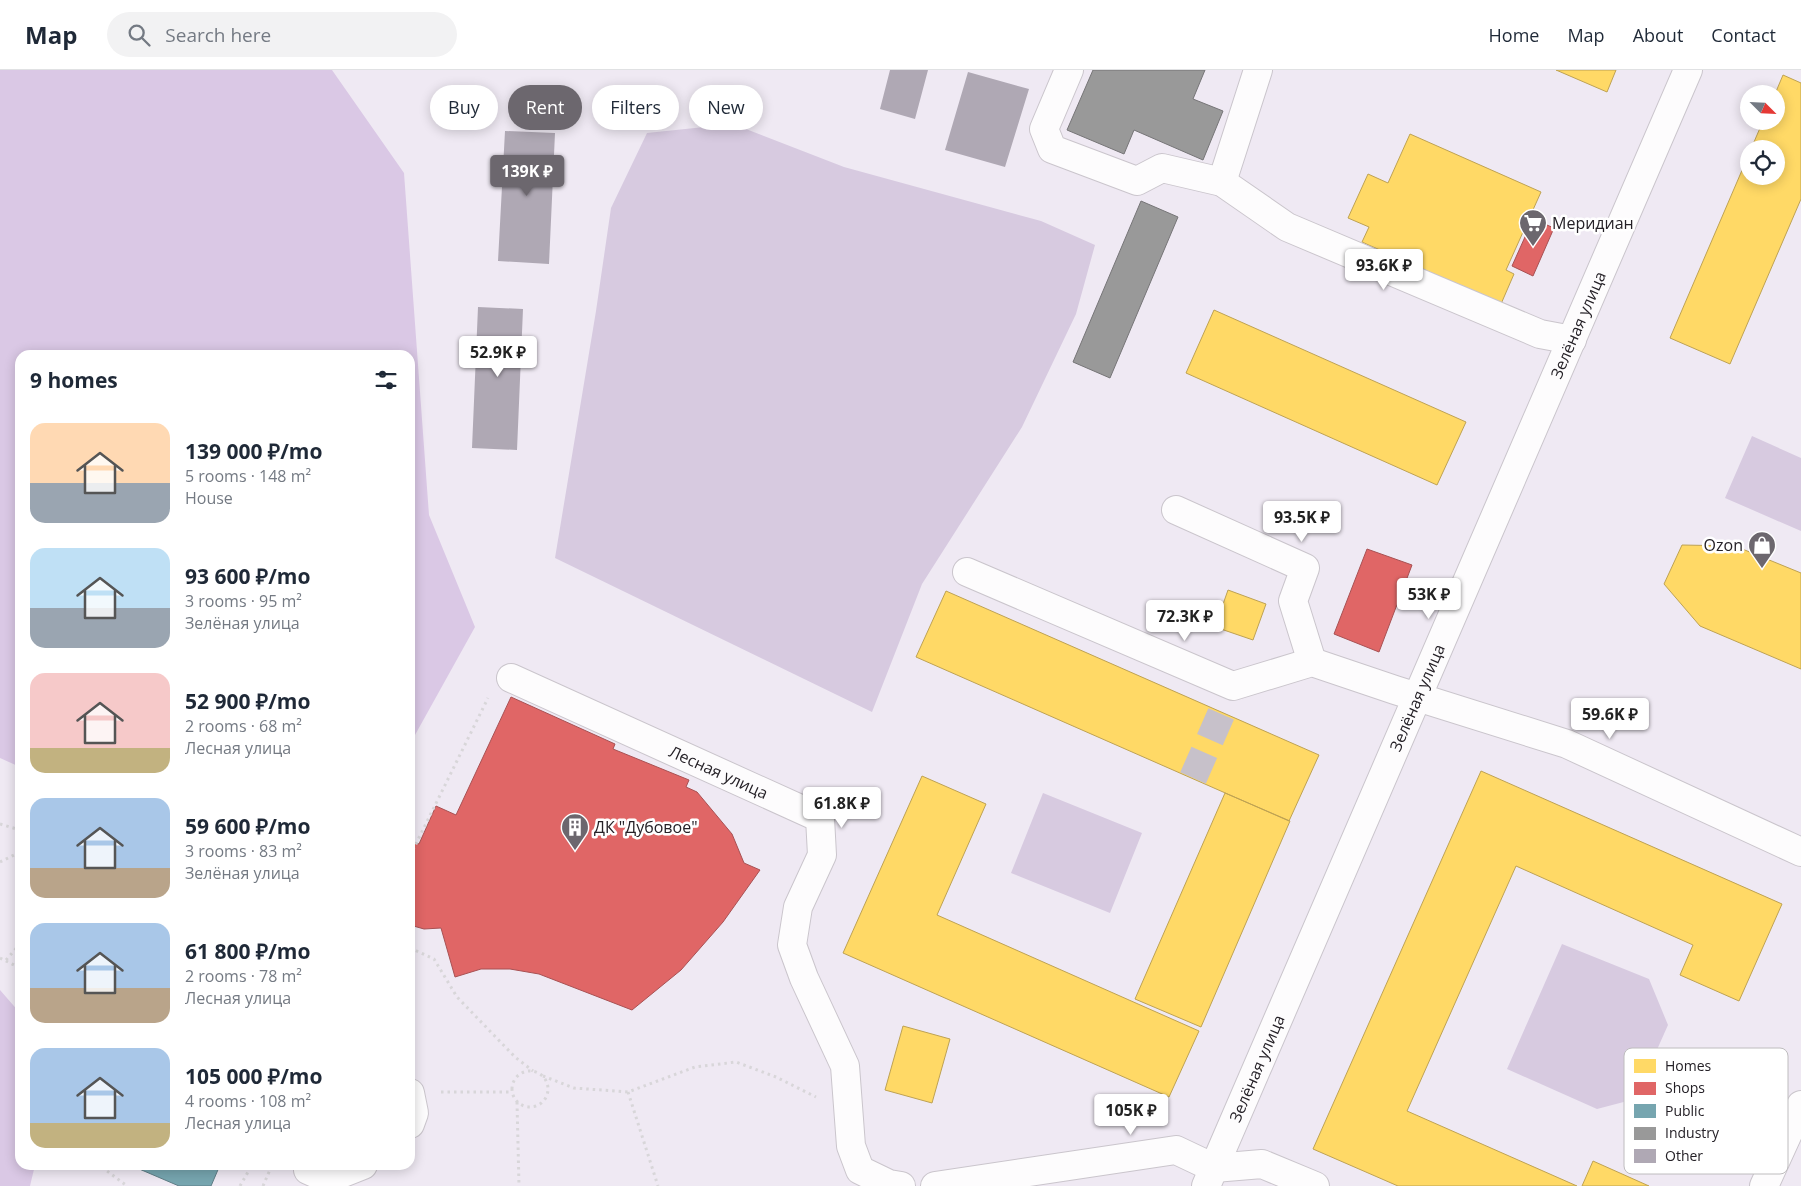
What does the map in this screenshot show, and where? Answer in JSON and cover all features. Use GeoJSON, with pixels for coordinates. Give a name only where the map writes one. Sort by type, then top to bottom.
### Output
{"type":"FeatureCollection","features":[{"type":"Feature","properties":{"kind":"street"},"geometry":{"type":"LineString","coordinates":[[1069,70],[1044,130],[1052,149],[1137,181],[1162,168],[1222,182],[1287,227],[1540,334],[1572,340]]}},
{"type":"Feature","properties":{"kind":"street"},"geometry":{"type":"LineString","coordinates":[[1222,182],[1258,70]]}},
{"type":"Feature","properties":{"kind":"street","name":"Зелёная улица"},"geometry":{"type":"LineString","coordinates":[[1210,1177],[1688,70]]}},
{"type":"Feature","properties":{"kind":"street"},"geometry":{"type":"LineString","coordinates":[[1176,510],[1305,568],[1293,601],[1312,662]]}},
{"type":"Feature","properties":{"kind":"street"},"geometry":{"type":"LineString","coordinates":[[967,572],[1233,686],[1312,662],[1567,744],[1801,852]]}},
{"type":"Feature","properties":{"kind":"street","name":"Лесная улица"},"geometry":{"type":"LineString","coordinates":[[511,678],[820,818],[822,855],[798,907],[792,945],[804,978],[845,1066],[851,1146],[860,1170],[889,1184],[902,1186]]}},
{"type":"Feature","properties":{"kind":"street"},"geometry":{"type":"LineString","coordinates":[[1788,1133],[1801,1105]]}},
{"type":"Feature","properties":{"kind":"street"},"geometry":{"type":"LineString","coordinates":[[935,1186],[1176,1150],[1210,1177],[1262,1164],[1315,1186]]}},
{"type":"Feature","properties":{"kind":"street"},"geometry":{"type":"LineString","coordinates":[[306,1174],[328,1179],[351,1170]]}},
{"type":"Feature","properties":{"kind":"street"},"geometry":{"type":"LineString","coordinates":[[1764,1186],[1769,1174]]}},
{"type":"Feature","properties":{"kind":"path"},"geometry":{"type":"LineString","coordinates":[[415,846],[494,686],[511,678]]}},
{"type":"Feature","properties":{"kind":"path"},"geometry":{"type":"LineString","coordinates":[[0,824],[15,828]]}},
{"type":"Feature","properties":{"kind":"path"},"geometry":{"type":"LineString","coordinates":[[0,862],[15,854]]}},
{"type":"Feature","properties":{"kind":"path"},"geometry":{"type":"LineString","coordinates":[[6,960],[15,950]]}},
{"type":"Feature","properties":{"kind":"path"},"geometry":{"type":"LineString","coordinates":[[415,950],[434,958],[457,998],[515,1057],[533,1071],[574,1088],[628,1092],[695,1067],[736,1062],[776,1077],[811,1094]]}},
{"type":"Feature","properties":{"kind":"path"},"geometry":{"type":"LineString","coordinates":[[0,958],[15,965]]}},
{"type":"Feature","properties":{"kind":"path"},"geometry":{"type":"LineString","coordinates":[[520,1186],[518,1102],[512,1092],[513,1081],[521,1073],[533,1071]]}},
{"type":"Feature","properties":{"kind":"path"},"geometry":{"type":"LineString","coordinates":[[518,1102],[528,1107],[539,1105],[547,1097],[548,1086],[543,1076]]}},
{"type":"Feature","properties":{"kind":"path"},"geometry":{"type":"LineString","coordinates":[[460,1092],[512,1092]]}},
{"type":"Feature","properties":{"kind":"path"},"geometry":{"type":"LineString","coordinates":[[628,1092],[658,1186]]}},
{"type":"Feature","properties":{"kind":"path"},"geometry":{"type":"LineString","coordinates":[[106,1170],[127,1186]]}},
{"type":"Feature","properties":{"kind":"path"},"geometry":{"type":"LineString","coordinates":[[240,1186],[249,1170]]}},
{"type":"Feature","properties":{"kind":"path"},"geometry":{"type":"LineString","coordinates":[[264,1186],[270,1170]]}},
{"type":"Feature","properties":{"kind":"shaded area"},"geometry":{"type":"Polygon","coordinates":[[[0,70],[332,70],[404,173],[429,515],[475,627],[415,735],[415,350],[15,350],[15,765],[0,758],[0,70]]]}},
{"type":"Feature","properties":{"kind":"shaded area"},"geometry":{"type":"Polygon","coordinates":[[[679,130],[748,130],[844,167],[1041,221],[1095,245],[1076,314],[1022,427],[922,584],[872,712],[555,558],[611,208],[647,133],[679,130]]]}},
{"type":"Feature","properties":{"kind":"shaded area"},"geometry":{"type":"Polygon","coordinates":[[[1752,436],[1801,458],[1801,531],[1725,498],[1752,436]]]}},
{"type":"Feature","properties":{"kind":"shaded area"},"geometry":{"type":"Polygon","coordinates":[[[1043,793],[1142,833],[1110,913],[1011,873],[1043,793]]]}},
{"type":"Feature","properties":{"kind":"shaded area"},"geometry":{"type":"Polygon","coordinates":[[[1562,944],[1649,979],[1668,1025],[1658,1048],[1624,1048],[1624,1102],[1597,1109],[1507,1069],[1562,944]]]}},
{"type":"Feature","properties":{"kind":"shaded area"},"geometry":{"type":"Polygon","coordinates":[[[0,990],[15,1007],[15,1170],[34,1170],[30,1186],[0,1186],[0,990]]]}},
{"type":"Feature","properties":{"kind":"building: Homes"},"geometry":{"type":"Polygon","coordinates":[[[1556,70],[1616,70],[1607,92],[1556,70]]]}},
{"type":"Feature","properties":{"kind":"building: Homes"},"geometry":{"type":"Polygon","coordinates":[[[1783,75],[1801,83],[1801,199],[1730,364],[1670,338],[1740,175],[1740,185],[1785,185],[1785,140],[1755,140],[1759,130],[1785,130],[1785,85],[1779,85],[1783,75]]]}},
{"type":"Feature","properties":{"kind":"building: Homes"},"geometry":{"type":"Polygon","coordinates":[[[1410,134],[1541,192],[1506,270],[1514,274],[1501,304],[1362,242],[1369,227],[1348,218],[1368,174],[1388,183],[1410,134]]]}},
{"type":"Feature","properties":{"kind":"building: Homes"},"geometry":{"type":"Polygon","coordinates":[[[1214,310],[1466,422],[1437,485],[1186,373],[1214,310]]]}},
{"type":"Feature","properties":{"kind":"building: Homes"},"geometry":{"type":"Polygon","coordinates":[[[1682,545],[1735,546],[1801,573],[1801,669],[1700,626],[1664,584],[1682,545]]]}},
{"type":"Feature","properties":{"kind":"building: Homes"},"geometry":{"type":"Polygon","coordinates":[[[1228,590],[1266,604],[1253,640],[1215,627],[1228,590]]]}},
{"type":"Feature","properties":{"kind":"building: Homes"},"geometry":{"type":"Polygon","coordinates":[[[946,591],[1319,755],[1289,821],[916,657],[946,591]]]}},
{"type":"Feature","properties":{"kind":"building: Homes"},"geometry":{"type":"Polygon","coordinates":[[[1481,771],[1782,904],[1739,1001],[1680,975],[1693,945],[1516,866],[1407,1111],[1577,1186],[1398,1186],[1313,1149],[1481,771]]]}},
{"type":"Feature","properties":{"kind":"building: Homes"},"geometry":{"type":"Polygon","coordinates":[[[922,776],[986,804],[937,915],[1199,1031],[1169,1097],[843,953],[922,776]]]}},
{"type":"Feature","properties":{"kind":"building: Homes"},"geometry":{"type":"Polygon","coordinates":[[[1225,793],[1290,821],[1201,1027],[1135,999],[1225,793]]]}},
{"type":"Feature","properties":{"kind":"building: Homes"},"geometry":{"type":"Polygon","coordinates":[[[903,1026],[950,1039],[932,1103],[885,1090],[903,1026]]]}},
{"type":"Feature","properties":{"kind":"building: Homes"},"geometry":{"type":"Polygon","coordinates":[[[1593,1161],[1649,1186],[1582,1186],[1593,1161]]]}},
{"type":"Feature","properties":{"kind":"building: Shops","name":"Меридиан"},"geometry":{"type":"Polygon","coordinates":[[[1533,219],[1554,228],[1533,276],[1512,266],[1533,219]]]}},
{"type":"Feature","properties":{"kind":"building: Shops"},"geometry":{"type":"Polygon","coordinates":[[[1367,549],[1412,565],[1379,652],[1334,634],[1367,549]]]}},
{"type":"Feature","properties":{"kind":"building: Shops","name":"ДК \"Дубовое\""},"geometry":{"type":"Polygon","coordinates":[[[511,697],[615,744],[613,749],[689,780],[686,787],[697,792],[732,834],[744,863],[760,870],[723,922],[681,970],[632,1010],[539,974],[510,969],[481,969],[455,977],[441,928],[424,929],[415,926],[415,843],[419,844],[436,806],[456,815],[511,697]]]}},
{"type":"Feature","properties":{"kind":"building: Public"},"geometry":{"type":"Polygon","coordinates":[[[142,1170],[218,1170],[211,1186],[179,1186],[142,1170]]]}},
{"type":"Feature","properties":{"kind":"building: Industry"},"geometry":{"type":"Polygon","coordinates":[[[1093,70],[1205,70],[1193,99],[1223,111],[1203,160],[1134,130],[1124,154],[1067,130],[1093,70]]]}},
{"type":"Feature","properties":{"kind":"building: Industry"},"geometry":{"type":"Polygon","coordinates":[[[1141,201],[1178,217],[1110,378],[1073,362],[1141,201]]]}},
{"type":"Feature","properties":{"kind":"building: Other"},"geometry":{"type":"Polygon","coordinates":[[[890,70],[928,70],[915,119],[880,109],[890,70]]]}},
{"type":"Feature","properties":{"kind":"building: Other"},"geometry":{"type":"Polygon","coordinates":[[[968,72],[1029,89],[1005,167],[945,150],[968,72]]]}},
{"type":"Feature","properties":{"kind":"building: Other"},"geometry":{"type":"Polygon","coordinates":[[[505,131],[555,133],[549,264],[498,261],[505,131]]]}},
{"type":"Feature","properties":{"kind":"building: Other"},"geometry":{"type":"Polygon","coordinates":[[[478,307],[523,309],[517,450],[472,448],[478,307]]]}},
{"type":"Feature","properties":{"kind":"tunnel"},"geometry":{"type":"LineString","coordinates":[[1193,778],[1222,712]]}},
{"type":"Feature","properties":{"kind":"place","name":"Меридиан"},"geometry":{"type":"Point","coordinates":[1533,247]}},
{"type":"Feature","properties":{"kind":"place","name":"Ozon"},"geometry":{"type":"Point","coordinates":[1762,569]}},
{"type":"Feature","properties":{"kind":"place","name":"ДК \"Дубовое\""},"geometry":{"type":"Point","coordinates":[575,851]}}]}
